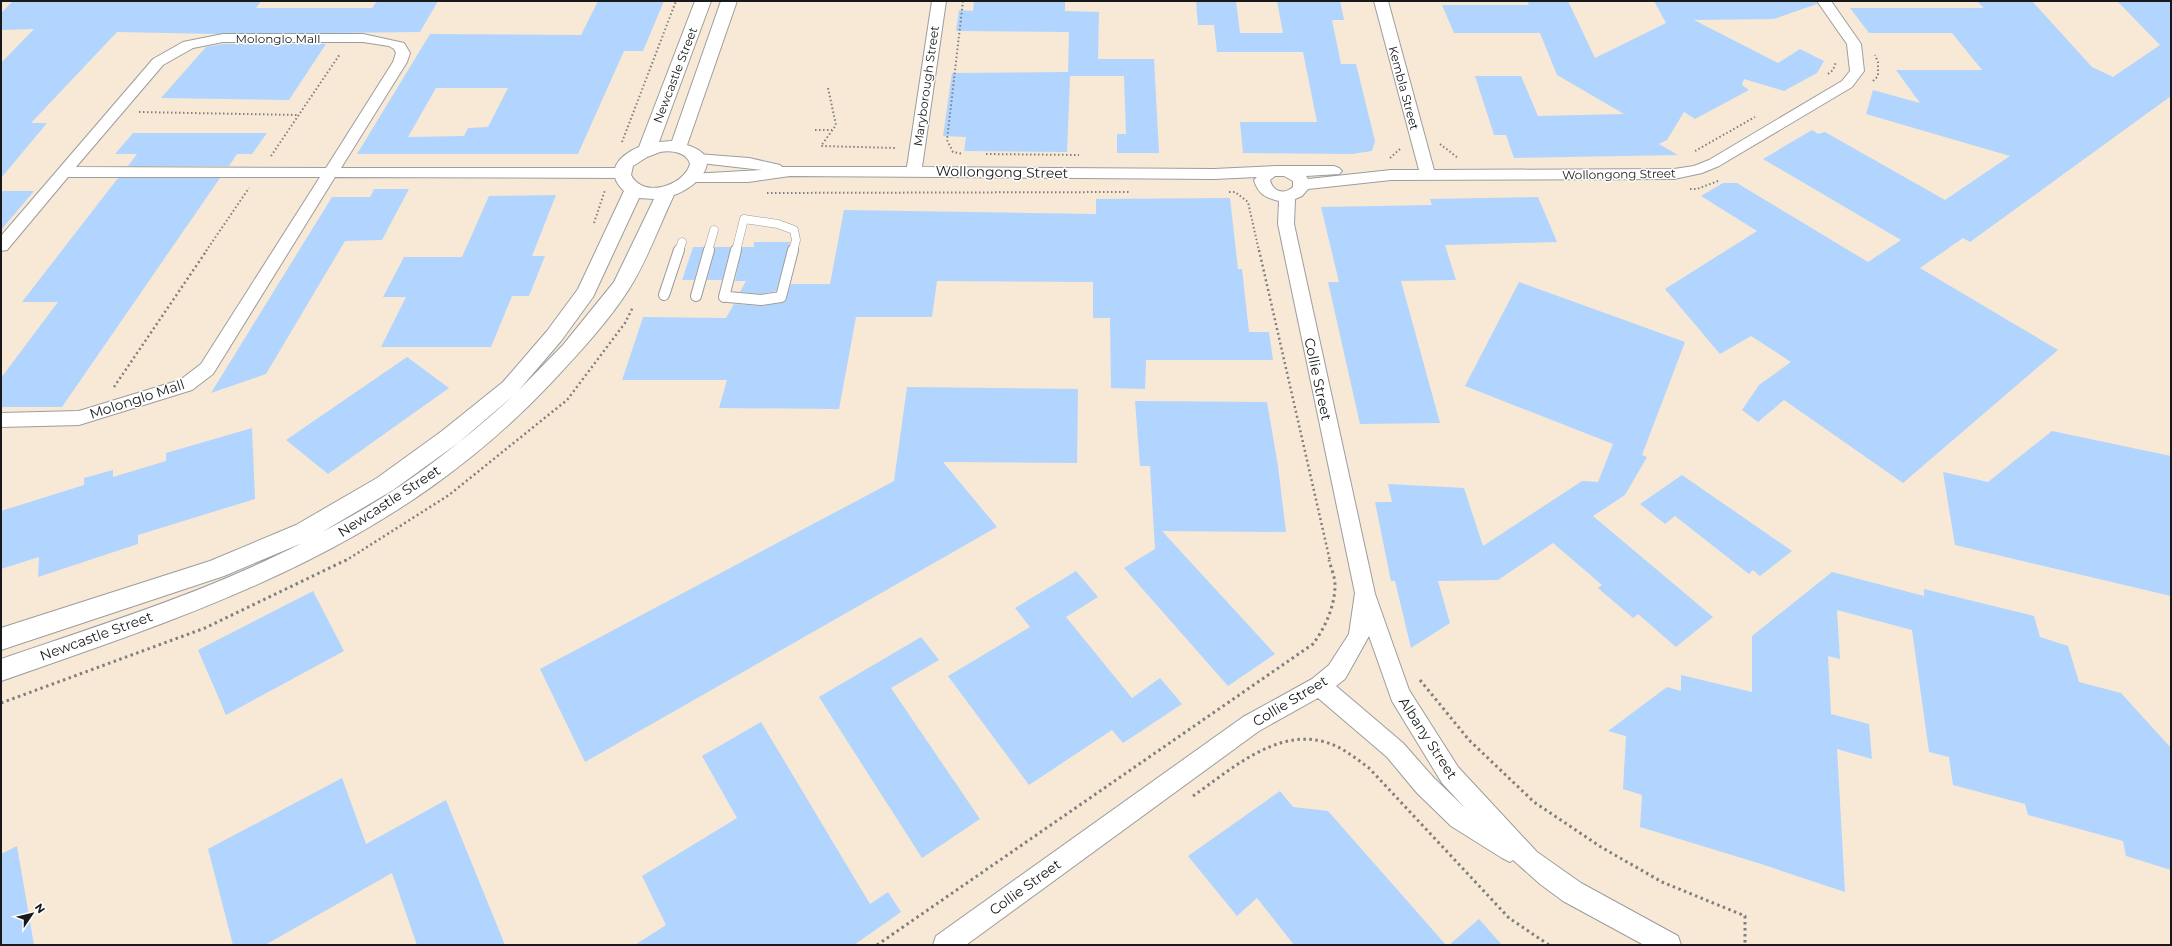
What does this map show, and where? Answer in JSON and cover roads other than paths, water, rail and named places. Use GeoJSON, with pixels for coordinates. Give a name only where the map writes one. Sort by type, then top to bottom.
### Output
{"type":"FeatureCollection","features":[{"type":"Feature","properties":{"kind":"main road","name":"Newcastle Street"},"geometry":{"type":"LineString","coordinates":[[647,150],[703,1]]}},
{"type":"Feature","properties":{"kind":"main road","name":"Newcastle Street"},"geometry":{"type":"LineString","coordinates":[[678,146],[729,1]]}},
{"type":"Feature","properties":{"kind":"main road"},"geometry":{"type":"LineString","coordinates":[[663,146],[678,146],[693,153],[697,159],[698,169],[691,179],[680,186],[667,191],[644,192],[622,179],[626,164],[634,156],[647,150],[663,146]]}},
{"type":"Feature","properties":{"kind":"main road","name":"Newcastle Street"},"geometry":{"type":"LineString","coordinates":[[1,639],[216,569],[304,532],[393,478],[450,437],[510,387],[554,336],[586,292],[622,179]]}},
{"type":"Feature","properties":{"kind":"main road","name":"Newcastle Street"},"geometry":{"type":"LineString","coordinates":[[1,670],[207,596],[255,576],[310,550],[399,498],[451,460],[516,407],[572,348],[622,284],[667,191]]}},
{"type":"Feature","properties":{"kind":"street","name":"Maryborough Street"},"geometry":{"type":"LineString","coordinates":[[914,172],[939,1]]}},
{"type":"Feature","properties":{"kind":"street","name":"Kembla Street"},"geometry":{"type":"LineString","coordinates":[[1381,1],[1428,175]]}},
{"type":"Feature","properties":{"kind":"street","name":"Wollongong Street"},"geometry":{"type":"LineString","coordinates":[[1302,185],[1391,175],[1674,174],[1697,170],[1714,163],[1847,84],[1857,71],[1854,44],[1824,1]]}},
{"type":"Feature","properties":{"kind":"street","name":"Molonglo Mall"},"geometry":{"type":"LineString","coordinates":[[1,246],[158,62],[182,46],[205,40],[223,38],[350,38],[392,42],[399,46],[403,53],[400,62],[328,173],[207,369],[186,385],[79,418],[56,420],[1,420]]}},
{"type":"Feature","properties":{"kind":"street","name":"Wollongong Street"},"geometry":{"type":"LineString","coordinates":[[697,159],[749,163],[790,170],[1214,174],[1278,171],[1356,171],[1391,175]]}},
{"type":"Feature","properties":{"kind":"street","name":"Wollongong Street"},"geometry":{"type":"LineString","coordinates":[[691,179],[748,177],[790,170]]}},
{"type":"Feature","properties":{"kind":"street"},"geometry":{"type":"LineString","coordinates":[[1267,189],[1262,178],[1278,171],[1297,176],[1302,185],[1297,193],[1287,196]]}},
{"type":"Feature","properties":{"kind":"street"},"geometry":{"type":"LineString","coordinates":[[64,172],[328,173],[622,179]]}},
{"type":"Feature","properties":{"kind":"street","name":"Wollongong Street"},"geometry":{"type":"LineString","coordinates":[[1214,174],[1287,196]]}},
{"type":"Feature","properties":{"kind":"street","name":"Collie Street"},"geometry":{"type":"LineString","coordinates":[[1267,189],[1286,224]]}},
{"type":"Feature","properties":{"kind":"street","name":"Collie Street"},"geometry":{"type":"LineString","coordinates":[[945,945],[1251,724],[1320,686],[1337,672],[1359,636],[1365,593],[1332,446],[1286,224],[1287,196]]}},
{"type":"Feature","properties":{"kind":"street","name":"Albany Street"},"geometry":{"type":"LineString","coordinates":[[1365,593],[1400,694],[1423,735],[1450,775],[1529,860]]}},
{"type":"Feature","properties":{"kind":"street","name":"Albany Street"},"geometry":{"type":"LineString","coordinates":[[1320,686],[1395,750],[1425,785],[1459,818],[1529,860],[1572,892],[1669,945]]}},
{"type":"Feature","properties":{"kind":"lane"},"geometry":{"type":"LineString","coordinates":[[744,219],[766,224],[784,224],[794,230],[796,240],[780,297],[767,300],[744,300],[726,297],[744,219]]}},
{"type":"Feature","properties":{"kind":"lane"},"geometry":{"type":"LineString","coordinates":[[696,296],[714,230]]}},
{"type":"Feature","properties":{"kind":"lane"},"geometry":{"type":"LineString","coordinates":[[664,295],[682,242]]}}]}
